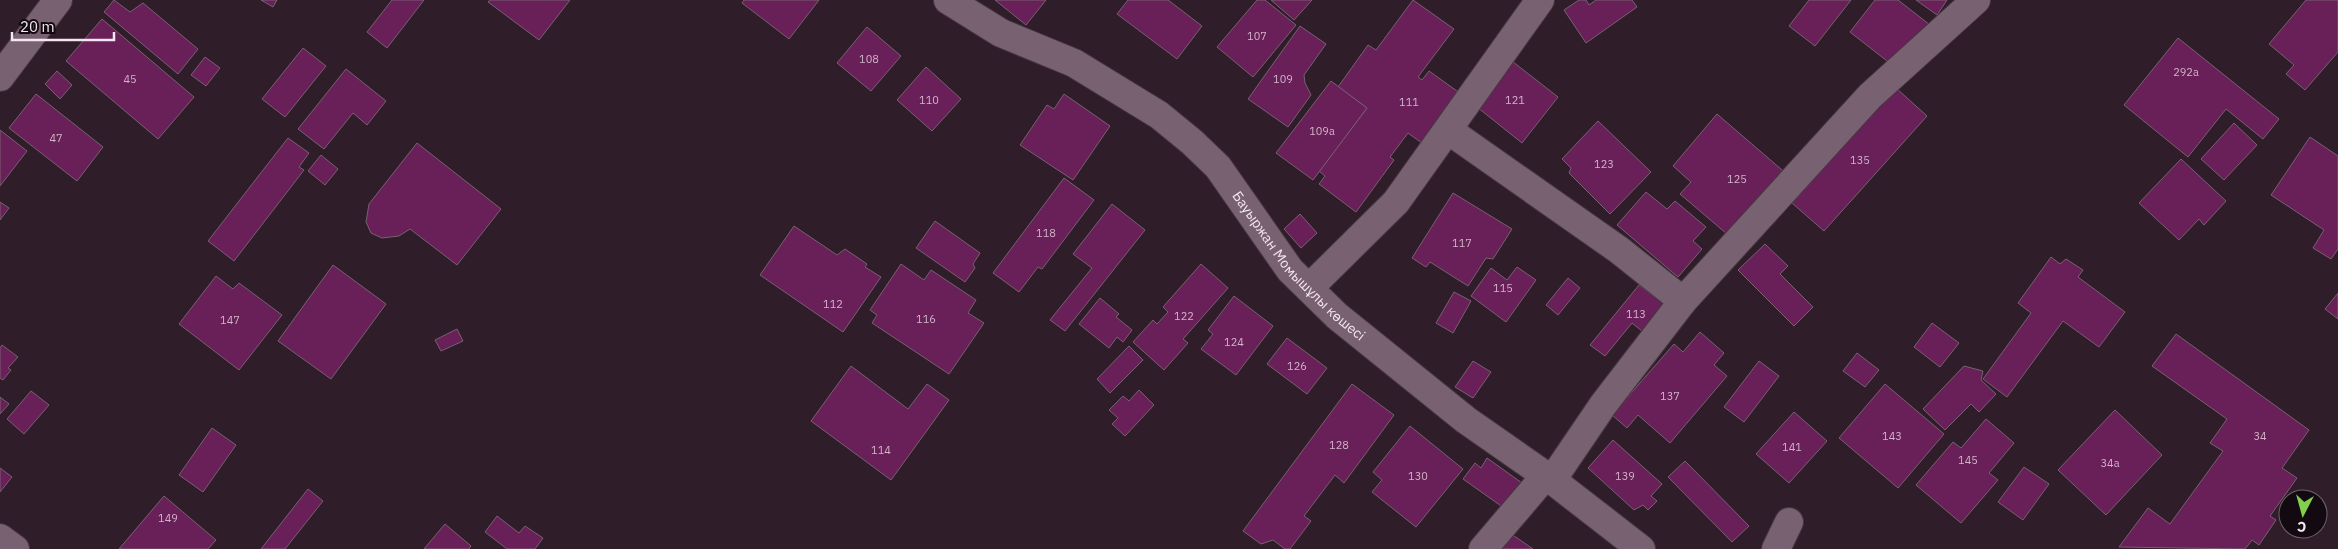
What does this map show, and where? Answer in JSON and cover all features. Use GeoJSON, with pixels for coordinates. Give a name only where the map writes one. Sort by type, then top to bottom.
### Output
{"type":"FeatureCollection","features":[{"type":"Feature","properties":{"kind":"street"},"geometry":{"type":"LineString","coordinates":[[0,77],[58,0]]}},
{"type":"Feature","properties":{"kind":"street","name":"Бауыржан Момышұлы көшесі"},"geometry":{"type":"LineString","coordinates":[[948,0],[1001,33],[1074,63],[1159,115],[1218,167],[1290,270],[1336,316],[1466,420],[1549,477],[1641,549]]}},
{"type":"Feature","properties":{"kind":"street"},"geometry":{"type":"LineString","coordinates":[[1309,288],[1396,202],[1540,0]]}},
{"type":"Feature","properties":{"kind":"street"},"geometry":{"type":"LineString","coordinates":[[1483,549],[1549,477],[1684,301],[1870,96],[1976,0]]}},
{"type":"Feature","properties":{"kind":"street"},"geometry":{"type":"LineString","coordinates":[[1448,130],[1619,250],[1684,301]]}},
{"type":"Feature","properties":{"kind":"street"},"geometry":{"type":"LineString","coordinates":[[1776,549],[1789,522]]}},
{"type":"Feature","properties":{"kind":"street"},"geometry":{"type":"LineString","coordinates":[[0,538],[15,549]]}},
{"type":"Feature","properties":{"kind":"building"},"geometry":{"type":"Polygon","coordinates":[[[114,0],[130,12],[143,3],[198,49],[178,74],[104,12],[114,0]]]}},
{"type":"Feature","properties":{"kind":"building"},"geometry":{"type":"Polygon","coordinates":[[[261,0],[277,0],[273,7],[261,0]]]}},
{"type":"Feature","properties":{"kind":"building"},"geometry":{"type":"Polygon","coordinates":[[[392,0],[424,0],[387,48],[367,32],[392,0]]]}},
{"type":"Feature","properties":{"kind":"building"},"geometry":{"type":"Polygon","coordinates":[[[490,0],[570,0],[539,40],[488,2],[490,0]]]}},
{"type":"Feature","properties":{"kind":"building"},"geometry":{"type":"Polygon","coordinates":[[[744,0],[819,0],[789,39],[742,3],[744,0]]]}},
{"type":"Feature","properties":{"kind":"building"},"geometry":{"type":"Polygon","coordinates":[[[995,0],[1046,0],[1026,25],[995,0]]]}},
{"type":"Feature","properties":{"kind":"building"},"geometry":{"type":"Polygon","coordinates":[[[1128,0],[1168,0],[1202,26],[1177,59],[1117,14],[1128,0]]]}},
{"type":"Feature","properties":{"kind":"building"},"geometry":{"type":"Polygon","coordinates":[[[1257,0],[1265,0],[1296,25],[1253,77],[1217,47],[1257,0]]]}},
{"type":"Feature","properties":{"kind":"building"},"geometry":{"type":"Polygon","coordinates":[[[1271,0],[1312,0],[1294,20],[1271,0]]]}},
{"type":"Feature","properties":{"kind":"building"},"geometry":{"type":"Polygon","coordinates":[[[1413,0],[1454,29],[1418,77],[1422,80],[1429,71],[1464,96],[1426,146],[1408,133],[1390,157],[1394,160],[1356,212],[1319,184],[1325,176],[1319,171],[1367,108],[1338,87],[1368,45],[1376,50],[1413,0]]]}},
{"type":"Feature","properties":{"kind":"building"},"geometry":{"type":"Polygon","coordinates":[[[1579,0],[1586,0],[1589,5],[1596,0],[1632,0],[1637,7],[1586,43],[1564,10],[1579,0]]]}},
{"type":"Feature","properties":{"kind":"building"},"geometry":{"type":"Polygon","coordinates":[[[1809,0],[1851,0],[1815,46],[1789,26],[1809,0]]]}},
{"type":"Feature","properties":{"kind":"building"},"geometry":{"type":"Polygon","coordinates":[[[1875,0],[1898,0],[1930,25],[1896,68],[1850,32],[1875,0]]]}},
{"type":"Feature","properties":{"kind":"building"},"geometry":{"type":"Polygon","coordinates":[[[1916,0],[1947,0],[1937,15],[1916,0]]]}},
{"type":"Feature","properties":{"kind":"building"},"geometry":{"type":"Polygon","coordinates":[[[2306,0],[2338,0],[2338,52],[2305,90],[2286,74],[2294,65],[2269,44],[2306,0]]]}},
{"type":"Feature","properties":{"kind":"building"},"geometry":{"type":"Polygon","coordinates":[[[102,19],[194,97],[158,139],[66,61],[102,19]]]}},
{"type":"Feature","properties":{"kind":"building"},"geometry":{"type":"Polygon","coordinates":[[[1300,26],[1326,44],[1304,75],[1305,83],[1311,95],[1288,127],[1248,99],[1300,26]]]}},
{"type":"Feature","properties":{"kind":"building"},"geometry":{"type":"Polygon","coordinates":[[[867,27],[901,56],[871,91],[837,63],[867,27]]]}},
{"type":"Feature","properties":{"kind":"building"},"geometry":{"type":"Polygon","coordinates":[[[2178,38],[2279,119],[2263,139],[2226,109],[2188,157],[2124,105],[2178,38]]]}},
{"type":"Feature","properties":{"kind":"building"},"geometry":{"type":"Polygon","coordinates":[[[303,48],[326,66],[285,117],[262,99],[303,48]]]}},
{"type":"Feature","properties":{"kind":"building"},"geometry":{"type":"Polygon","coordinates":[[[205,57],[220,68],[206,86],[191,75],[205,57]]]}},
{"type":"Feature","properties":{"kind":"building"},"geometry":{"type":"Polygon","coordinates":[[[1508,58],[1558,97],[1522,143],[1472,103],[1508,58]]]}},
{"type":"Feature","properties":{"kind":"building"},"geometry":{"type":"Polygon","coordinates":[[[926,67],[961,99],[932,131],[897,100],[926,67]]]}},
{"type":"Feature","properties":{"kind":"building"},"geometry":{"type":"Polygon","coordinates":[[[346,69],[386,101],[367,125],[353,113],[324,149],[298,129],[346,69]]]}},
{"type":"Feature","properties":{"kind":"building"},"geometry":{"type":"Polygon","coordinates":[[[57,71],[72,85],[60,99],[45,84],[57,71]]]}},
{"type":"Feature","properties":{"kind":"building"},"geometry":{"type":"Polygon","coordinates":[[[1331,81],[1367,108],[1313,180],[1276,153],[1331,81]]]}},
{"type":"Feature","properties":{"kind":"building"},"geometry":{"type":"Polygon","coordinates":[[[1896,88],[1927,116],[1824,231],[1792,203],[1896,88]]]}},
{"type":"Feature","properties":{"kind":"building"},"geometry":{"type":"Polygon","coordinates":[[[36,94],[103,147],[77,181],[9,128],[36,94]]]}},
{"type":"Feature","properties":{"kind":"building"},"geometry":{"type":"Polygon","coordinates":[[[1064,94],[1110,126],[1073,180],[1020,145],[1047,105],[1054,109],[1064,94]]]}},
{"type":"Feature","properties":{"kind":"building"},"geometry":{"type":"Polygon","coordinates":[[[1717,114],[1789,176],[1734,240],[1680,194],[1691,182],[1673,166],[1717,114]]]}},
{"type":"Feature","properties":{"kind":"building"},"geometry":{"type":"Polygon","coordinates":[[[1598,121],[1651,172],[1610,214],[1569,173],[1571,168],[1562,159],[1598,121]]]}},
{"type":"Feature","properties":{"kind":"building"},"geometry":{"type":"Polygon","coordinates":[[[2234,123],[2257,145],[2224,180],[2201,159],[2234,123]]]}},
{"type":"Feature","properties":{"kind":"building"},"geometry":{"type":"Polygon","coordinates":[[[0,130],[27,151],[0,186],[0,130]]]}},
{"type":"Feature","properties":{"kind":"building"},"geometry":{"type":"Polygon","coordinates":[[[2310,137],[2338,156],[2338,249],[2331,259],[2313,248],[2324,230],[2271,195],[2310,137]]]}},
{"type":"Feature","properties":{"kind":"building"},"geometry":{"type":"Polygon","coordinates":[[[288,138],[309,153],[299,167],[304,170],[234,261],[208,241],[288,138]]]}},
{"type":"Feature","properties":{"kind":"building"},"geometry":{"type":"Polygon","coordinates":[[[417,143],[501,209],[457,265],[410,229],[399,236],[382,238],[371,233],[366,222],[369,204],[417,143]]]}},
{"type":"Feature","properties":{"kind":"building"},"geometry":{"type":"Polygon","coordinates":[[[321,155],[338,169],[325,185],[308,171],[321,155]]]}},
{"type":"Feature","properties":{"kind":"building"},"geometry":{"type":"Polygon","coordinates":[[[2181,159],[2226,201],[2204,225],[2199,219],[2179,240],[2139,203],[2181,159]]]}},
{"type":"Feature","properties":{"kind":"building"},"geometry":{"type":"Polygon","coordinates":[[[1064,178],[1094,200],[1042,269],[1038,267],[1019,292],[993,273],[1064,178]]]}},
{"type":"Feature","properties":{"kind":"building"},"geometry":{"type":"Polygon","coordinates":[[[1646,192],[1667,209],[1675,201],[1706,227],[1693,241],[1702,249],[1678,277],[1617,225],[1646,192]]]}},
{"type":"Feature","properties":{"kind":"building"},"geometry":{"type":"Polygon","coordinates":[[[1453,193],[1512,229],[1493,259],[1486,258],[1468,286],[1430,262],[1426,267],[1412,258],[1453,193]]]}},
{"type":"Feature","properties":{"kind":"building"},"geometry":{"type":"Polygon","coordinates":[[[0,202],[9,208],[0,220],[0,202]]]}},
{"type":"Feature","properties":{"kind":"building"},"geometry":{"type":"Polygon","coordinates":[[[1112,204],[1145,230],[1065,331],[1050,320],[1092,268],[1073,254],[1112,204]]]}},
{"type":"Feature","properties":{"kind":"building"},"geometry":{"type":"Polygon","coordinates":[[[1300,214],[1317,233],[1301,248],[1284,229],[1300,214]]]}},
{"type":"Feature","properties":{"kind":"building"},"geometry":{"type":"Polygon","coordinates":[[[935,221],[980,253],[973,264],[975,268],[965,282],[916,248],[935,221]]]}},
{"type":"Feature","properties":{"kind":"building"},"geometry":{"type":"Polygon","coordinates":[[[794,226],[837,255],[845,249],[867,264],[865,267],[881,277],[843,332],[760,275],[794,226]]]}},
{"type":"Feature","properties":{"kind":"building"},"geometry":{"type":"Polygon","coordinates":[[[1765,244],[1788,266],[1780,274],[1813,307],[1794,326],[1738,270],[1765,244]]]}},
{"type":"Feature","properties":{"kind":"building"},"geometry":{"type":"Polygon","coordinates":[[[2051,257],[2060,264],[2066,259],[2083,270],[2078,277],[2125,312],[2099,347],[2063,321],[2007,397],[1983,379],[2031,313],[2018,303],[2051,257]]]}},
{"type":"Feature","properties":{"kind":"building"},"geometry":{"type":"Polygon","coordinates":[[[901,264],[924,280],[931,270],[976,300],[968,313],[984,323],[949,374],[872,323],[877,315],[870,310],[901,264]]]}},
{"type":"Feature","properties":{"kind":"building"},"geometry":{"type":"Polygon","coordinates":[[[1201,264],[1228,288],[1183,339],[1188,343],[1164,370],[1133,342],[1153,320],[1157,324],[1168,312],[1163,307],[1201,264]]]}},
{"type":"Feature","properties":{"kind":"building"},"geometry":{"type":"Polygon","coordinates":[[[333,265],[386,304],[331,379],[278,341],[333,265]]]}},
{"type":"Feature","properties":{"kind":"building"},"geometry":{"type":"Polygon","coordinates":[[[1517,267],[1536,280],[1506,322],[1471,296],[1491,268],[1507,280],[1517,267]]]}},
{"type":"Feature","properties":{"kind":"building"},"geometry":{"type":"Polygon","coordinates":[[[216,276],[233,289],[239,283],[282,315],[239,370],[179,324],[216,276]]]}},
{"type":"Feature","properties":{"kind":"building"},"geometry":{"type":"Polygon","coordinates":[[[1568,278],[1580,288],[1558,315],[1546,305],[1568,278]]]}},
{"type":"Feature","properties":{"kind":"building"},"geometry":{"type":"Polygon","coordinates":[[[1639,285],[1664,304],[1642,331],[1632,323],[1605,356],[1590,345],[1639,285]]]}},
{"type":"Feature","properties":{"kind":"building"},"geometry":{"type":"Polygon","coordinates":[[[1454,292],[1471,301],[1453,333],[1436,323],[1454,292]]]}},
{"type":"Feature","properties":{"kind":"building"},"geometry":{"type":"Polygon","coordinates":[[[2338,293],[2338,319],[2325,309],[2338,293]]]}},
{"type":"Feature","properties":{"kind":"building"},"geometry":{"type":"Polygon","coordinates":[[[1234,296],[1273,326],[1236,375],[1201,349],[1213,334],[1208,330],[1234,296]]]}},
{"type":"Feature","properties":{"kind":"building"},"geometry":{"type":"Polygon","coordinates":[[[1100,298],[1119,314],[1116,317],[1132,330],[1123,342],[1117,337],[1109,348],[1079,324],[1100,298]]]}},
{"type":"Feature","properties":{"kind":"building"},"geometry":{"type":"Polygon","coordinates":[[[1932,323],[1959,343],[1940,367],[1914,347],[1932,323]]]}},
{"type":"Feature","properties":{"kind":"building"},"geometry":{"type":"Polygon","coordinates":[[[457,329],[463,341],[441,351],[435,340],[457,329]]]}},
{"type":"Feature","properties":{"kind":"building"},"geometry":{"type":"Polygon","coordinates":[[[1700,332],[1724,353],[1714,365],[1727,376],[1670,443],[1638,415],[1627,428],[1612,415],[1674,344],[1683,352],[1700,332]]]}},
{"type":"Feature","properties":{"kind":"building"},"geometry":{"type":"Polygon","coordinates":[[[2176,334],[2309,430],[2282,468],[2297,478],[2289,489],[2278,489],[2278,505],[2270,516],[2276,520],[2259,545],[2252,540],[2245,549],[2119,547],[2148,508],[2170,524],[2223,451],[2210,443],[2227,419],[2152,366],[2176,334]]]}},
{"type":"Feature","properties":{"kind":"building"},"geometry":{"type":"Polygon","coordinates":[[[1287,338],[1327,368],[1307,394],[1267,364],[1287,338]]]}},
{"type":"Feature","properties":{"kind":"building"},"geometry":{"type":"Polygon","coordinates":[[[2,345],[18,357],[8,368],[11,370],[3,380],[0,378],[0,348],[2,345]]]}},
{"type":"Feature","properties":{"kind":"building"},"geometry":{"type":"Polygon","coordinates":[[[1129,346],[1143,360],[1110,393],[1097,379],[1129,346]]]}},
{"type":"Feature","properties":{"kind":"building"},"geometry":{"type":"Polygon","coordinates":[[[1857,353],[1879,370],[1865,387],[1843,371],[1857,353]]]}},
{"type":"Feature","properties":{"kind":"building"},"geometry":{"type":"Polygon","coordinates":[[[1473,361],[1491,372],[1473,398],[1455,387],[1473,361]]]}},
{"type":"Feature","properties":{"kind":"building"},"geometry":{"type":"Polygon","coordinates":[[[1759,361],[1779,376],[1744,422],[1724,407],[1759,361]]]}},
{"type":"Feature","properties":{"kind":"building"},"geometry":{"type":"Polygon","coordinates":[[[851,366],[908,409],[927,384],[949,400],[891,480],[811,421],[851,366]]]}},
{"type":"Feature","properties":{"kind":"building"},"geometry":{"type":"Polygon","coordinates":[[[1964,366],[1983,371],[1981,380],[1996,394],[1979,412],[1971,404],[1945,430],[1923,409],[1964,366]]]}},
{"type":"Feature","properties":{"kind":"building"},"geometry":{"type":"Polygon","coordinates":[[[1352,384],[1394,415],[1344,483],[1335,475],[1304,516],[1311,521],[1290,549],[1285,549],[1273,540],[1261,544],[1243,531],[1352,384]]]}},
{"type":"Feature","properties":{"kind":"building"},"geometry":{"type":"Polygon","coordinates":[[[1885,384],[1944,434],[1898,488],[1839,438],[1885,384]]]}},
{"type":"Feature","properties":{"kind":"building"},"geometry":{"type":"Polygon","coordinates":[[[1139,390],[1154,405],[1125,436],[1112,424],[1118,418],[1109,410],[1123,396],[1129,401],[1139,390]]]}},
{"type":"Feature","properties":{"kind":"building"},"geometry":{"type":"Polygon","coordinates":[[[31,391],[49,405],[24,434],[7,419],[31,391]]]}},
{"type":"Feature","properties":{"kind":"building"},"geometry":{"type":"Polygon","coordinates":[[[0,397],[9,404],[0,414],[0,397]]]}},
{"type":"Feature","properties":{"kind":"building"},"geometry":{"type":"Polygon","coordinates":[[[2115,410],[2162,455],[2106,515],[2058,470],[2115,410]]]}},
{"type":"Feature","properties":{"kind":"building"},"geometry":{"type":"Polygon","coordinates":[[[1794,412],[1827,441],[1789,483],[1756,454],[1794,412]]]}},
{"type":"Feature","properties":{"kind":"building"},"geometry":{"type":"Polygon","coordinates":[[[1986,419],[2014,443],[1989,473],[1998,480],[1961,523],[1916,485],[1953,442],[1961,448],[1986,419]]]}},
{"type":"Feature","properties":{"kind":"building"},"geometry":{"type":"Polygon","coordinates":[[[1410,426],[1463,469],[1416,527],[1372,492],[1382,480],[1373,472],[1410,426]]]}},
{"type":"Feature","properties":{"kind":"building"},"geometry":{"type":"Polygon","coordinates":[[[212,428],[236,445],[203,492],[179,475],[212,428]]]}},
{"type":"Feature","properties":{"kind":"building"},"geometry":{"type":"Polygon","coordinates":[[[1613,440],[1662,484],[1651,496],[1657,501],[1648,510],[1643,505],[1634,510],[1588,468],[1613,440]]]}},
{"type":"Feature","properties":{"kind":"building"},"geometry":{"type":"Polygon","coordinates":[[[1487,458],[1522,483],[1504,508],[1463,479],[1475,463],[1481,468],[1487,458]]]}},
{"type":"Feature","properties":{"kind":"building"},"geometry":{"type":"Polygon","coordinates":[[[1685,461],[1749,526],[1732,542],[1668,477],[1685,461]]]}},
{"type":"Feature","properties":{"kind":"building"},"geometry":{"type":"Polygon","coordinates":[[[2024,467],[2049,484],[2023,520],[1998,502],[2024,467]]]}},
{"type":"Feature","properties":{"kind":"building"},"geometry":{"type":"Polygon","coordinates":[[[0,468],[12,477],[0,492],[0,468]]]}},
{"type":"Feature","properties":{"kind":"building"},"geometry":{"type":"Polygon","coordinates":[[[308,489],[323,501],[285,549],[261,549],[308,489]]]}},
{"type":"Feature","properties":{"kind":"building"},"geometry":{"type":"Polygon","coordinates":[[[164,496],[216,540],[208,549],[119,549],[164,496]]]}},
{"type":"Feature","properties":{"kind":"building"},"geometry":{"type":"Polygon","coordinates":[[[497,516],[519,533],[525,526],[543,538],[535,549],[507,549],[485,532],[497,516]]]}},
{"type":"Feature","properties":{"kind":"building"},"geometry":{"type":"Polygon","coordinates":[[[445,524],[471,546],[469,549],[424,549],[445,524]]]}},
{"type":"Feature","properties":{"kind":"building"},"geometry":{"type":"Polygon","coordinates":[[[1507,531],[1533,549],[1495,549],[1507,531]]]}}]}
